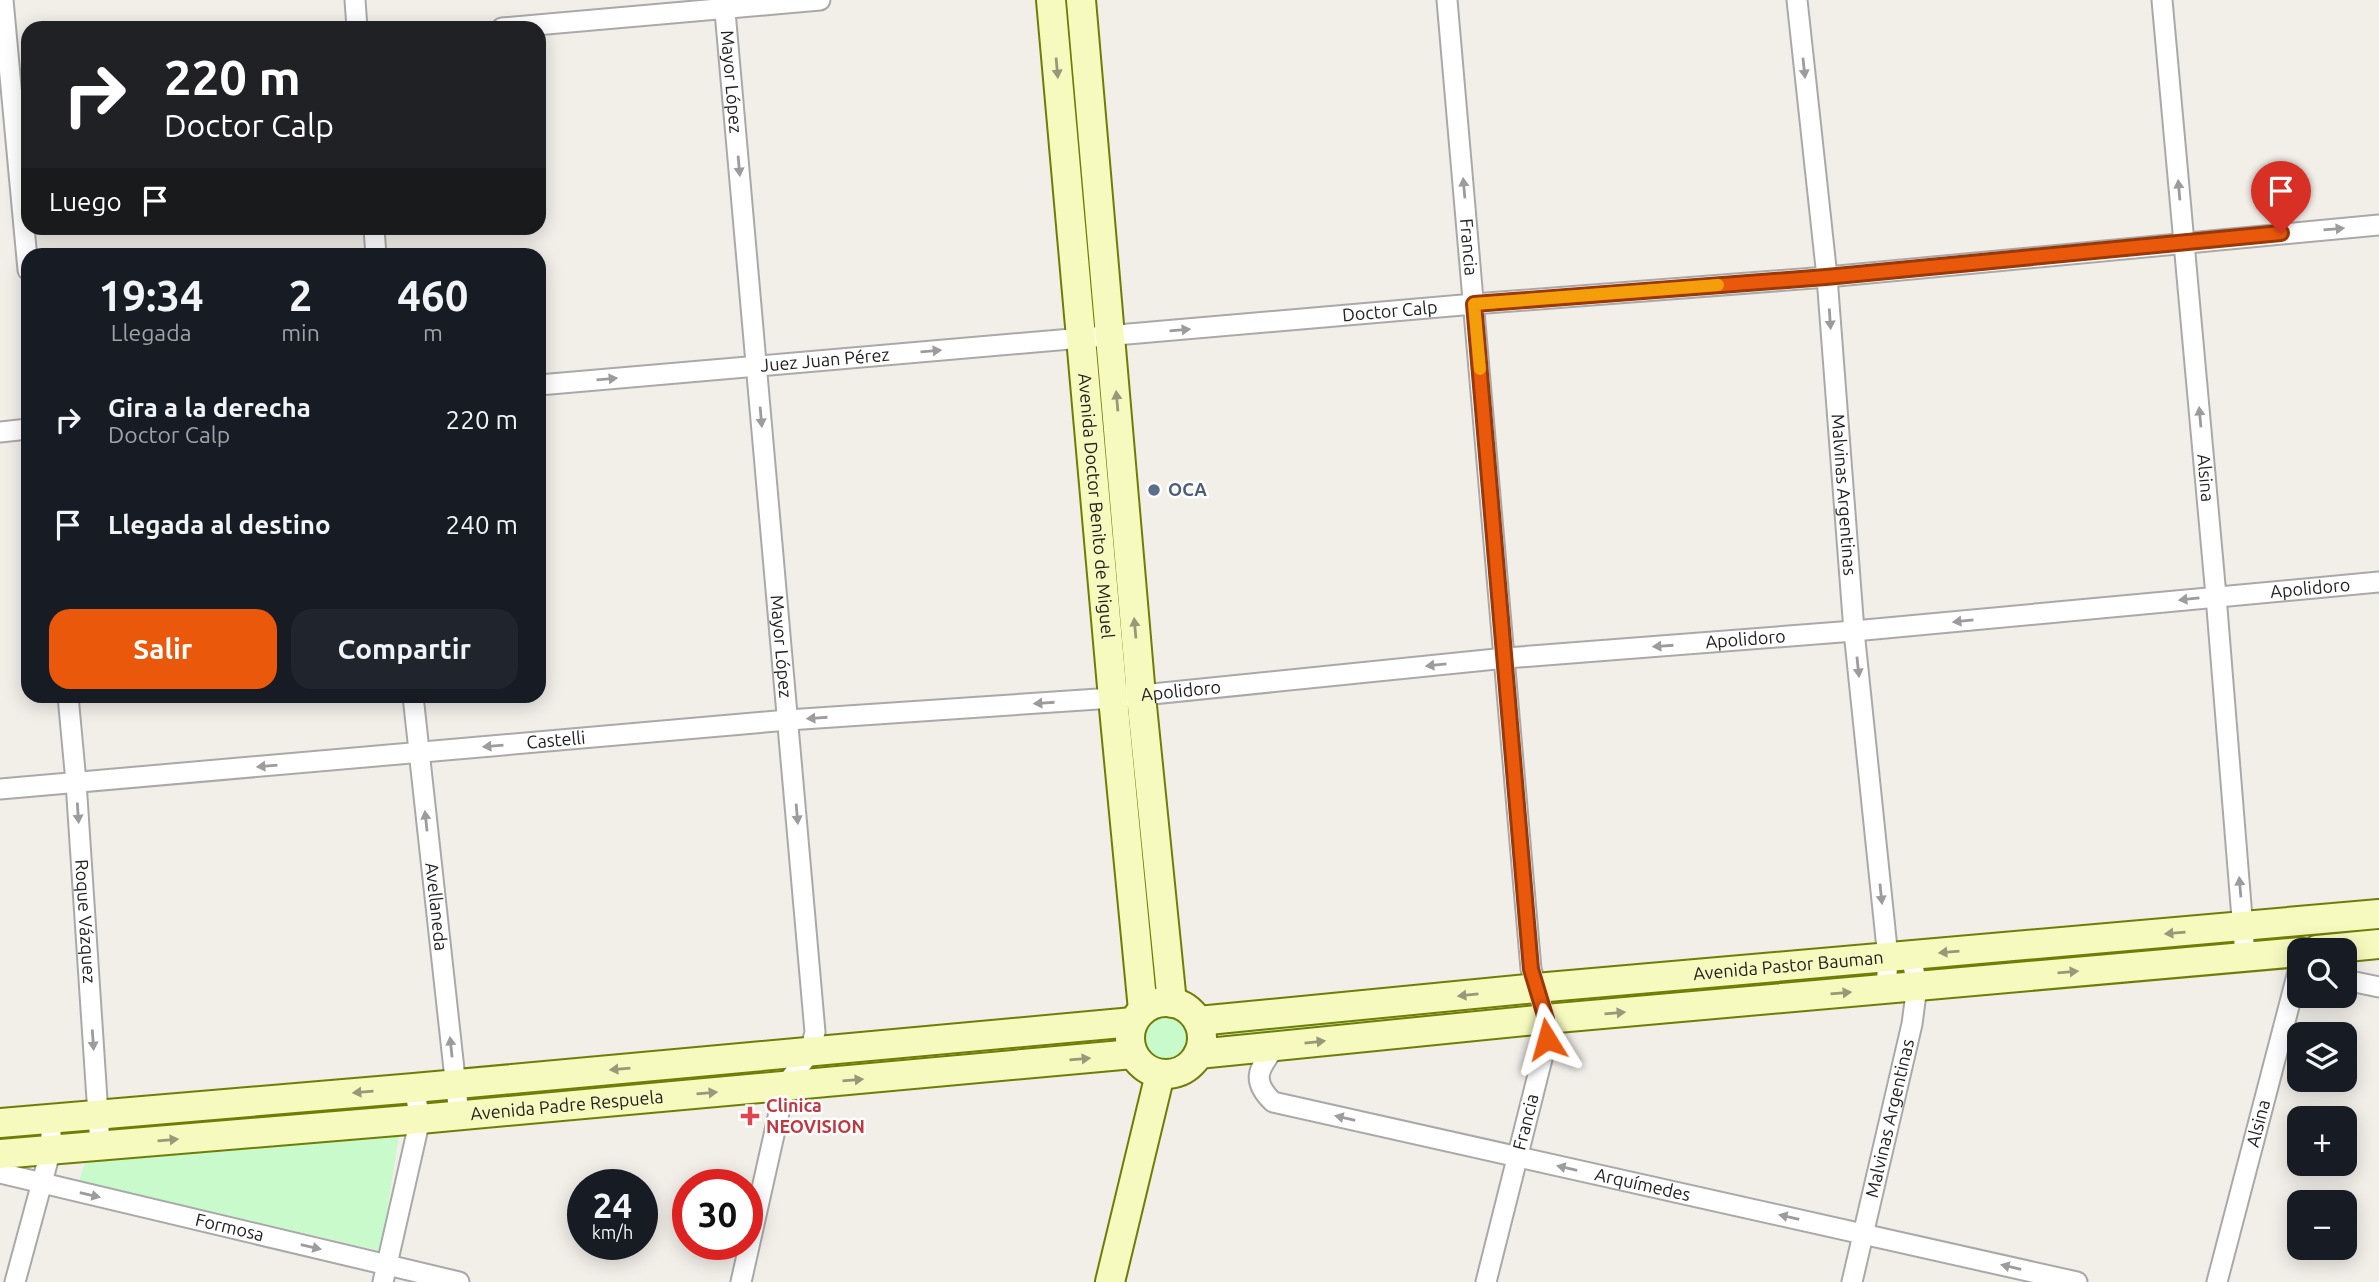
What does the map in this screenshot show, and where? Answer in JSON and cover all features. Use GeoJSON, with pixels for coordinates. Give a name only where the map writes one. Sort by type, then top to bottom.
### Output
{"type":"FeatureCollection","features":[{"type":"Feature","properties":{"kind":"main road","name":"Avenida Doctor Benito de Miguel"},"geometry":{"type":"LineString","coordinates":[[1051,0],[1138,1016]]}},
{"type":"Feature","properties":{"kind":"main road","name":"Avenida Doctor Benito de Miguel"},"geometry":{"type":"LineString","coordinates":[[1082,0],[1141,696],[1172,1003]]}},
{"type":"Feature","properties":{"kind":"main road","name":"Avenida Pastor Bauman"},"geometry":{"type":"LineString","coordinates":[[1198,1021],[1536,988],[2379,914]]}},
{"type":"Feature","properties":{"kind":"main road","name":"Avenida Pastor Bauman"},"geometry":{"type":"LineString","coordinates":[[2357,948],[2379,944]]}},
{"type":"Feature","properties":{"kind":"main road","name":"Avenida Pastor Bauman"},"geometry":{"type":"LineString","coordinates":[[1198,1054],[1546,1019],[2245,956],[2287,958]]}},
{"type":"Feature","properties":{"kind":"main road"},"geometry":{"type":"LineString","coordinates":[[1157,1003],[1172,1003],[1185,1007],[1198,1021],[1201,1042],[1192,1063],[1172,1074],[1160,1073],[1140,1063],[1133,1054],[1130,1033],[1138,1016],[1157,1003]]}},
{"type":"Feature","properties":{"kind":"main road","name":"Avenida Padre Respuela"},"geometry":{"type":"LineString","coordinates":[[0,1123],[810,1052],[1138,1016]]}},
{"type":"Feature","properties":{"kind":"main road","name":"Avenida Padre Respuela"},"geometry":{"type":"LineString","coordinates":[[0,1154],[1133,1054]]}},
{"type":"Feature","properties":{"kind":"main road"},"geometry":{"type":"LineString","coordinates":[[1110,1282],[1160,1073]]}},
{"type":"Feature","properties":{"kind":"street"},"geometry":{"type":"LineString","coordinates":[[3,0],[21,182]]}},
{"type":"Feature","properties":{"kind":"street"},"geometry":{"type":"LineString","coordinates":[[355,0],[356,21]]}},
{"type":"Feature","properties":{"kind":"street"},"geometry":{"type":"LineString","coordinates":[[546,23],[725,4],[820,0]]}},
{"type":"Feature","properties":{"kind":"street","name":"Francia"},"geometry":{"type":"LineString","coordinates":[[1447,0],[1531,969],[1546,1019],[1547,1039],[1486,1282]]}},
{"type":"Feature","properties":{"kind":"street","name":"Malvinas Argentinas"},"geometry":{"type":"LineString","coordinates":[[1797,0],[1826,277],[1854,631],[1899,957],[1917,986],[1912,1024],[1852,1282]]}},
{"type":"Feature","properties":{"kind":"street","name":"Alsina"},"geometry":{"type":"LineString","coordinates":[[2162,0],[2216,596],[2245,956]]}},
{"type":"Feature","properties":{"kind":"street","name":"Mayor López"},"geometry":{"type":"LineString","coordinates":[[725,4],[815,1032],[810,1052]]}},
{"type":"Feature","properties":{"kind":"street","name":"Doctor Calp"},"geometry":{"type":"LineString","coordinates":[[1112,336],[1826,277],[2379,225]]}},
{"type":"Feature","properties":{"kind":"street","name":"Juez Juan Pérez"},"geometry":{"type":"LineString","coordinates":[[546,384],[1112,336]]}},
{"type":"Feature","properties":{"kind":"street"},"geometry":{"type":"LineString","coordinates":[[0,432],[21,430]]}},
{"type":"Feature","properties":{"kind":"street","name":"Apolidoro"},"geometry":{"type":"LineString","coordinates":[[1112,698],[1506,658],[1854,631],[2379,582]]}},
{"type":"Feature","properties":{"kind":"street","name":"Castelli"},"geometry":{"type":"LineString","coordinates":[[0,789],[788,720],[1112,698]]}},
{"type":"Feature","properties":{"kind":"street","name":"Roque Vázquez"},"geometry":{"type":"LineString","coordinates":[[69,703],[100,1146]]}},
{"type":"Feature","properties":{"kind":"street","name":"Avellaneda"},"geometry":{"type":"LineString","coordinates":[[414,703],[459,1115]]}},
{"type":"Feature","properties":{"kind":"street","name":"Alsina"},"geometry":{"type":"LineString","coordinates":[[2298,922],[2300,938]]}},
{"type":"Feature","properties":{"kind":"street","name":"Malvinas Argentinas"},"geometry":{"type":"LineString","coordinates":[[1886,990],[1899,957]]}},
{"type":"Feature","properties":{"kind":"street"},"geometry":{"type":"LineString","coordinates":[[2357,982],[2379,987]]}},
{"type":"Feature","properties":{"kind":"street","name":"Alsina"},"geometry":{"type":"LineString","coordinates":[[2217,1282],[2290,1008]]}},
{"type":"Feature","properties":{"kind":"street","name":"Arquímedes"},"geometry":{"type":"LineString","coordinates":[[1276,1046],[1261,1066],[1258,1079],[1263,1093],[1273,1102],[2077,1282]]}},
{"type":"Feature","properties":{"kind":"street"},"geometry":{"type":"LineString","coordinates":[[741,1282],[785,1086],[810,1052]]}},
{"type":"Feature","properties":{"kind":"street"},"geometry":{"type":"LineString","coordinates":[[385,1274],[420,1119],[415,1088]]}},
{"type":"Feature","properties":{"kind":"street"},"geometry":{"type":"LineString","coordinates":[[15,1282],[51,1150],[51,1119]]}},
{"type":"Feature","properties":{"kind":"street","name":"Formosa"},"geometry":{"type":"LineString","coordinates":[[0,1173],[385,1274],[459,1282]]}},
{"type":"Feature","properties":{"kind":"green space"},"geometry":{"type":"Polygon","coordinates":[[[1848,970],[1847,976],[1602,1000],[1601,994],[1848,970]]]}},
{"type":"Feature","properties":{"kind":"green space"},"geometry":{"type":"Polygon","coordinates":[[[1484,1006],[1484,1011],[1221,1037],[1221,1034],[1484,1006]]]}},
{"type":"Feature","properties":{"kind":"green space"},"geometry":{"type":"Polygon","coordinates":[[[1166,1015],[1182,1022],[1189,1038],[1182,1054],[1166,1061],[1150,1054],[1143,1038],[1150,1022],[1166,1015]]]}},
{"type":"Feature","properties":{"kind":"green space"},"geometry":{"type":"Polygon","coordinates":[[[1113,1038],[1113,1043],[868,1066],[865,1061],[1113,1038]]]}},
{"type":"Feature","properties":{"kind":"green space"},"geometry":{"type":"Polygon","coordinates":[[[725,1071],[725,1077],[505,1097],[504,1091],[725,1071]]]}},
{"type":"Feature","properties":{"kind":"green space"},"geometry":{"type":"Polygon","coordinates":[[[378,1105],[379,1109],[157,1129],[157,1124],[378,1105]]]}},
{"type":"Feature","properties":{"kind":"green space"},"geometry":{"type":"Polygon","coordinates":[[[399,1135],[381,1251],[79,1181],[86,1160],[399,1135]]]}},
{"type":"Feature","properties":{"kind":"slow traffic"},"geometry":{"type":"LineString","coordinates":[[1480,369],[1474,304],[1718,285]]}},
{"type":"Feature","properties":{"kind":"place","name":"OCA"},"geometry":{"type":"Point","coordinates":[1154,490]}},
{"type":"Feature","properties":{"kind":"place","name":"Clinica NEOVISION"},"geometry":{"type":"Point","coordinates":[750,1116]}},
{"type":"Feature","properties":{"kind":"route"},"geometry":{"type":"LineString","coordinates":[[1547,1039],[1546,1019],[1531,969],[1474,304],[1826,277],[2281,233]]}}]}
